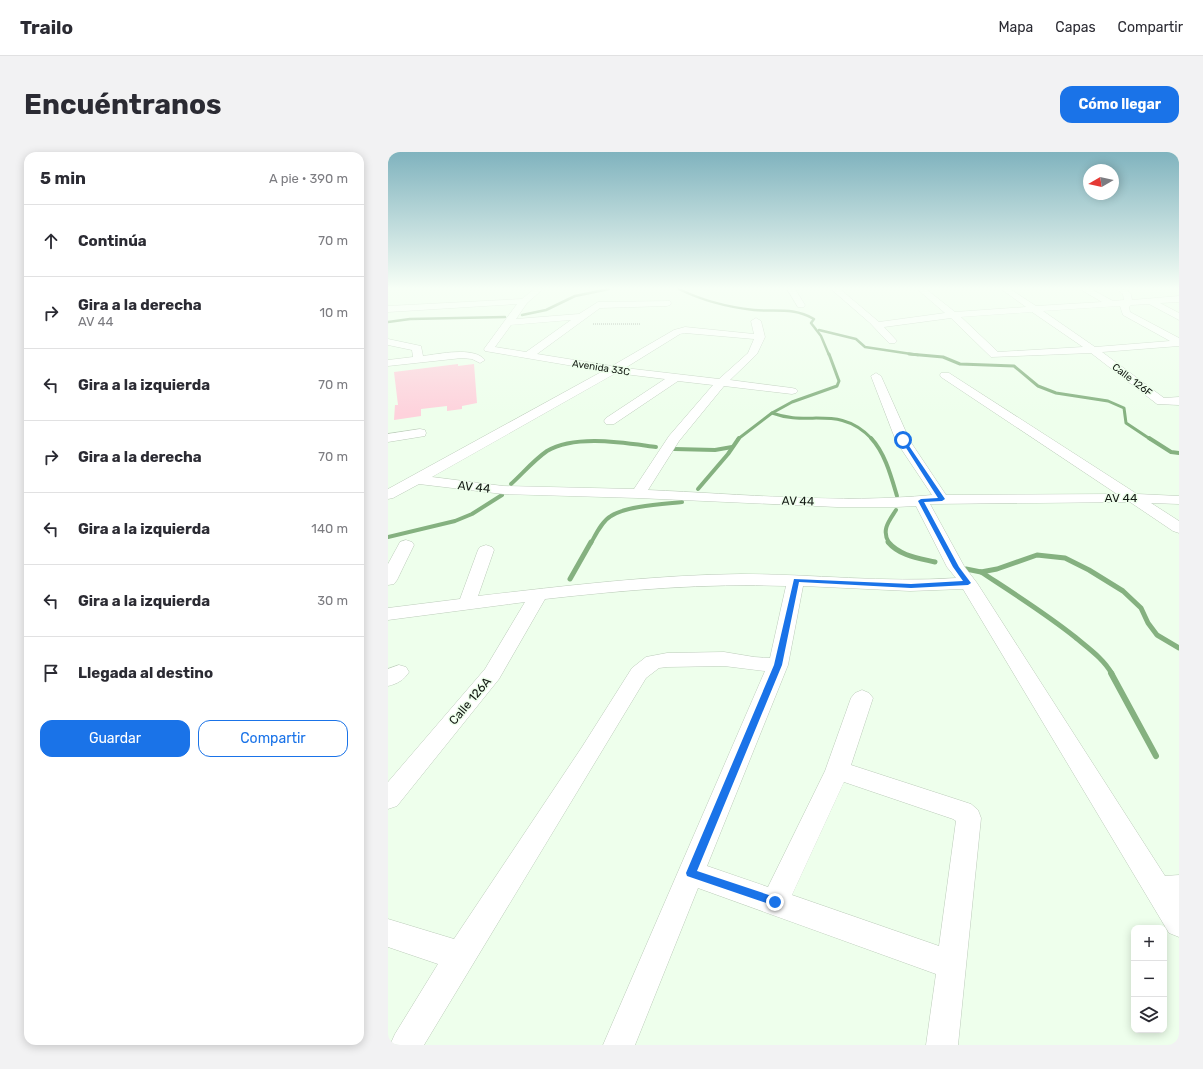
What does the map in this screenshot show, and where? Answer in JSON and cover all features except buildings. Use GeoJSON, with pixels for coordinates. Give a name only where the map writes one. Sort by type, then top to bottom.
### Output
{"type":"FeatureCollection","features":[{"type":"Feature","properties":{"kind":"street","name":"Avenida 33C"},"geometry":{"type":"LineString","coordinates":[[503,331],[489,349],[614,370],[792,391]]}},
{"type":"Feature","properties":{"kind":"street"},"geometry":{"type":"LineString","coordinates":[[529,355],[562,331]]}},
{"type":"Feature","properties":{"kind":"street"},"geometry":{"type":"LineString","coordinates":[[388,495],[614,370],[677,332],[682,331]]}},
{"type":"Feature","properties":{"kind":"street"},"geometry":{"type":"LineString","coordinates":[[692,331],[760,337]]}},
{"type":"Feature","properties":{"kind":"street"},"geometry":{"type":"LineString","coordinates":[[638,494],[674,439],[721,383],[752,354],[760,337],[758,331]]}},
{"type":"Feature","properties":{"kind":"street"},"geometry":{"type":"LineString","coordinates":[[882,331],[892,341]]}},
{"type":"Feature","properties":{"kind":"street"},"geometry":{"type":"LineString","coordinates":[[969,331],[994,355],[1093,350],[1179,342]]}},
{"type":"Feature","properties":{"kind":"street","name":"Calle 126F"},"geometry":{"type":"LineString","coordinates":[[1066,331],[1161,402],[1179,401]]}},
{"type":"Feature","properties":{"kind":"street"},"geometry":{"type":"LineString","coordinates":[[1159,331],[1179,342]]}},
{"type":"Feature","properties":{"kind":"street"},"geometry":{"type":"LineString","coordinates":[[388,342],[417,348],[418,359]]}},
{"type":"Feature","properties":{"kind":"street"},"geometry":{"type":"LineString","coordinates":[[388,363],[462,355],[474,356],[480,360]]}},
{"type":"Feature","properties":{"kind":"street"},"geometry":{"type":"LineString","coordinates":[[945,375],[1179,528]]}},
{"type":"Feature","properties":{"kind":"street"},"geometry":{"type":"LineString","coordinates":[[876,376],[903,440],[942,499]]}},
{"type":"Feature","properties":{"kind":"street"},"geometry":{"type":"LineString","coordinates":[[610,421],[674,378]]}},
{"type":"Feature","properties":{"kind":"street"},"geometry":{"type":"LineString","coordinates":[[388,438],[420,433]]}},
{"type":"Feature","properties":{"kind":"street","name":"AV 44"},"geometry":{"type":"LineString","coordinates":[[417,480],[503,490],[638,494],[837,503],[896,503],[942,499],[1132,498],[1179,500]]}},
{"type":"Feature","properties":{"kind":"street"},"geometry":{"type":"LineString","coordinates":[[921,501],[956,567],[1169,889],[1179,923]]}},
{"type":"Feature","properties":{"kind":"street"},"geometry":{"type":"LineString","coordinates":[[388,580],[406,545]]}},
{"type":"Feature","properties":{"kind":"street"},"geometry":{"type":"LineString","coordinates":[[467,603],[486,550]]}},
{"type":"Feature","properties":{"kind":"street"},"geometry":{"type":"LineString","coordinates":[[388,614],[539,594],[640,584],[718,580],[796,580],[911,586],[968,583]]}},
{"type":"Feature","properties":{"kind":"street"},"geometry":{"type":"LineString","coordinates":[[619,1045],[778,665],[796,580]]}},
{"type":"Feature","properties":{"kind":"street","name":"Calle 126A"},"geometry":{"type":"LineString","coordinates":[[388,799],[492,674],[539,594]]}},
{"type":"Feature","properties":{"kind":"street"},"geometry":{"type":"LineString","coordinates":[[406,1045],[460,956],[590,753],[639,673],[653,662],[667,660],[724,660],[754,664],[778,665]]}},
{"type":"Feature","properties":{"kind":"street"},"geometry":{"type":"LineString","coordinates":[[775,902],[837,771],[862,698]]}},
{"type":"Feature","properties":{"kind":"street"},"geometry":{"type":"LineString","coordinates":[[837,771],[962,811],[969,818],[942,1045]]}},
{"type":"Feature","properties":{"kind":"street"},"geometry":{"type":"LineString","coordinates":[[691,873],[952,965]]}},
{"type":"Feature","properties":{"kind":"street"},"geometry":{"type":"LineString","coordinates":[[388,933],[460,956]]}},
{"type":"Feature","properties":{"kind":"waterway"},"geometry":{"type":"LineString","coordinates":[[817,331],[821,336],[829,355]]}},
{"type":"Feature","properties":{"kind":"waterway"},"geometry":{"type":"LineString","coordinates":[[822,331],[856,339],[865,347],[915,355]]}},
{"type":"Feature","properties":{"kind":"waterway"},"geometry":{"type":"LineString","coordinates":[[772,413],[792,402],[837,386],[839,381],[829,354]]}},
{"type":"Feature","properties":{"kind":"waterway"},"geometry":{"type":"LineString","coordinates":[[909,354],[915,355]]}},
{"type":"Feature","properties":{"kind":"waterway"},"geometry":{"type":"LineString","coordinates":[[915,355],[943,357],[960,364],[1014,366],[1038,386],[1056,393],[1108,401],[1124,408],[1126,423],[1150,439]]}},
{"type":"Feature","properties":{"kind":"waterway"},"geometry":{"type":"LineString","coordinates":[[739,438],[772,413]]}},
{"type":"Feature","properties":{"kind":"waterway"},"geometry":{"type":"LineString","coordinates":[[772,413],[786,417],[824,418],[848,422],[860,428],[871,438]]}},
{"type":"Feature","properties":{"kind":"waterway"},"geometry":{"type":"LineString","coordinates":[[698,489],[728,454],[739,438]]}},
{"type":"Feature","properties":{"kind":"waterway"},"geometry":{"type":"LineString","coordinates":[[871,438],[884,458],[897,496]]}},
{"type":"Feature","properties":{"kind":"waterway"},"geometry":{"type":"LineString","coordinates":[[1149,438],[1171,452],[1179,453]]}},
{"type":"Feature","properties":{"kind":"waterway"},"geometry":{"type":"LineString","coordinates":[[511,484],[533,462],[547,451],[559,446],[586,441],[601,441],[656,447]]}},
{"type":"Feature","properties":{"kind":"waterway"},"geometry":{"type":"LineString","coordinates":[[674,449],[715,450],[732,447]]}},
{"type":"Feature","properties":{"kind":"waterway"},"geometry":{"type":"LineString","coordinates":[[388,537],[455,521],[472,514],[502,495]]}},
{"type":"Feature","properties":{"kind":"waterway"},"geometry":{"type":"LineString","coordinates":[[591,543],[605,521],[611,516],[626,510],[645,506],[682,502]]}},
{"type":"Feature","properties":{"kind":"waterway"},"geometry":{"type":"LineString","coordinates":[[889,543],[886,530],[896,510]]}},
{"type":"Feature","properties":{"kind":"waterway"},"geometry":{"type":"LineString","coordinates":[[570,579],[591,542]]}},
{"type":"Feature","properties":{"kind":"waterway"},"geometry":{"type":"LineString","coordinates":[[889,543],[898,550],[916,558],[935,562]]}},
{"type":"Feature","properties":{"kind":"waterway"},"geometry":{"type":"LineString","coordinates":[[981,572],[997,569],[1037,555],[1065,558],[1089,570],[1123,591],[1141,608],[1148,623],[1157,635],[1179,648]]}},
{"type":"Feature","properties":{"kind":"waterway"},"geometry":{"type":"LineString","coordinates":[[966,569],[981,572]]}},
{"type":"Feature","properties":{"kind":"waterway"},"geometry":{"type":"LineString","coordinates":[[981,572],[1041,611],[1064,628],[1100,659],[1112,674]]}},
{"type":"Feature","properties":{"kind":"waterway"},"geometry":{"type":"LineString","coordinates":[[1111,673],[1156,756]]}},
{"type":"Feature","properties":{"kind":"route"},"geometry":{"type":"LineString","coordinates":[[775,902],[691,873],[778,665],[796,580],[911,586],[968,583],[956,567],[921,501],[942,499],[903,440]]}}]}
